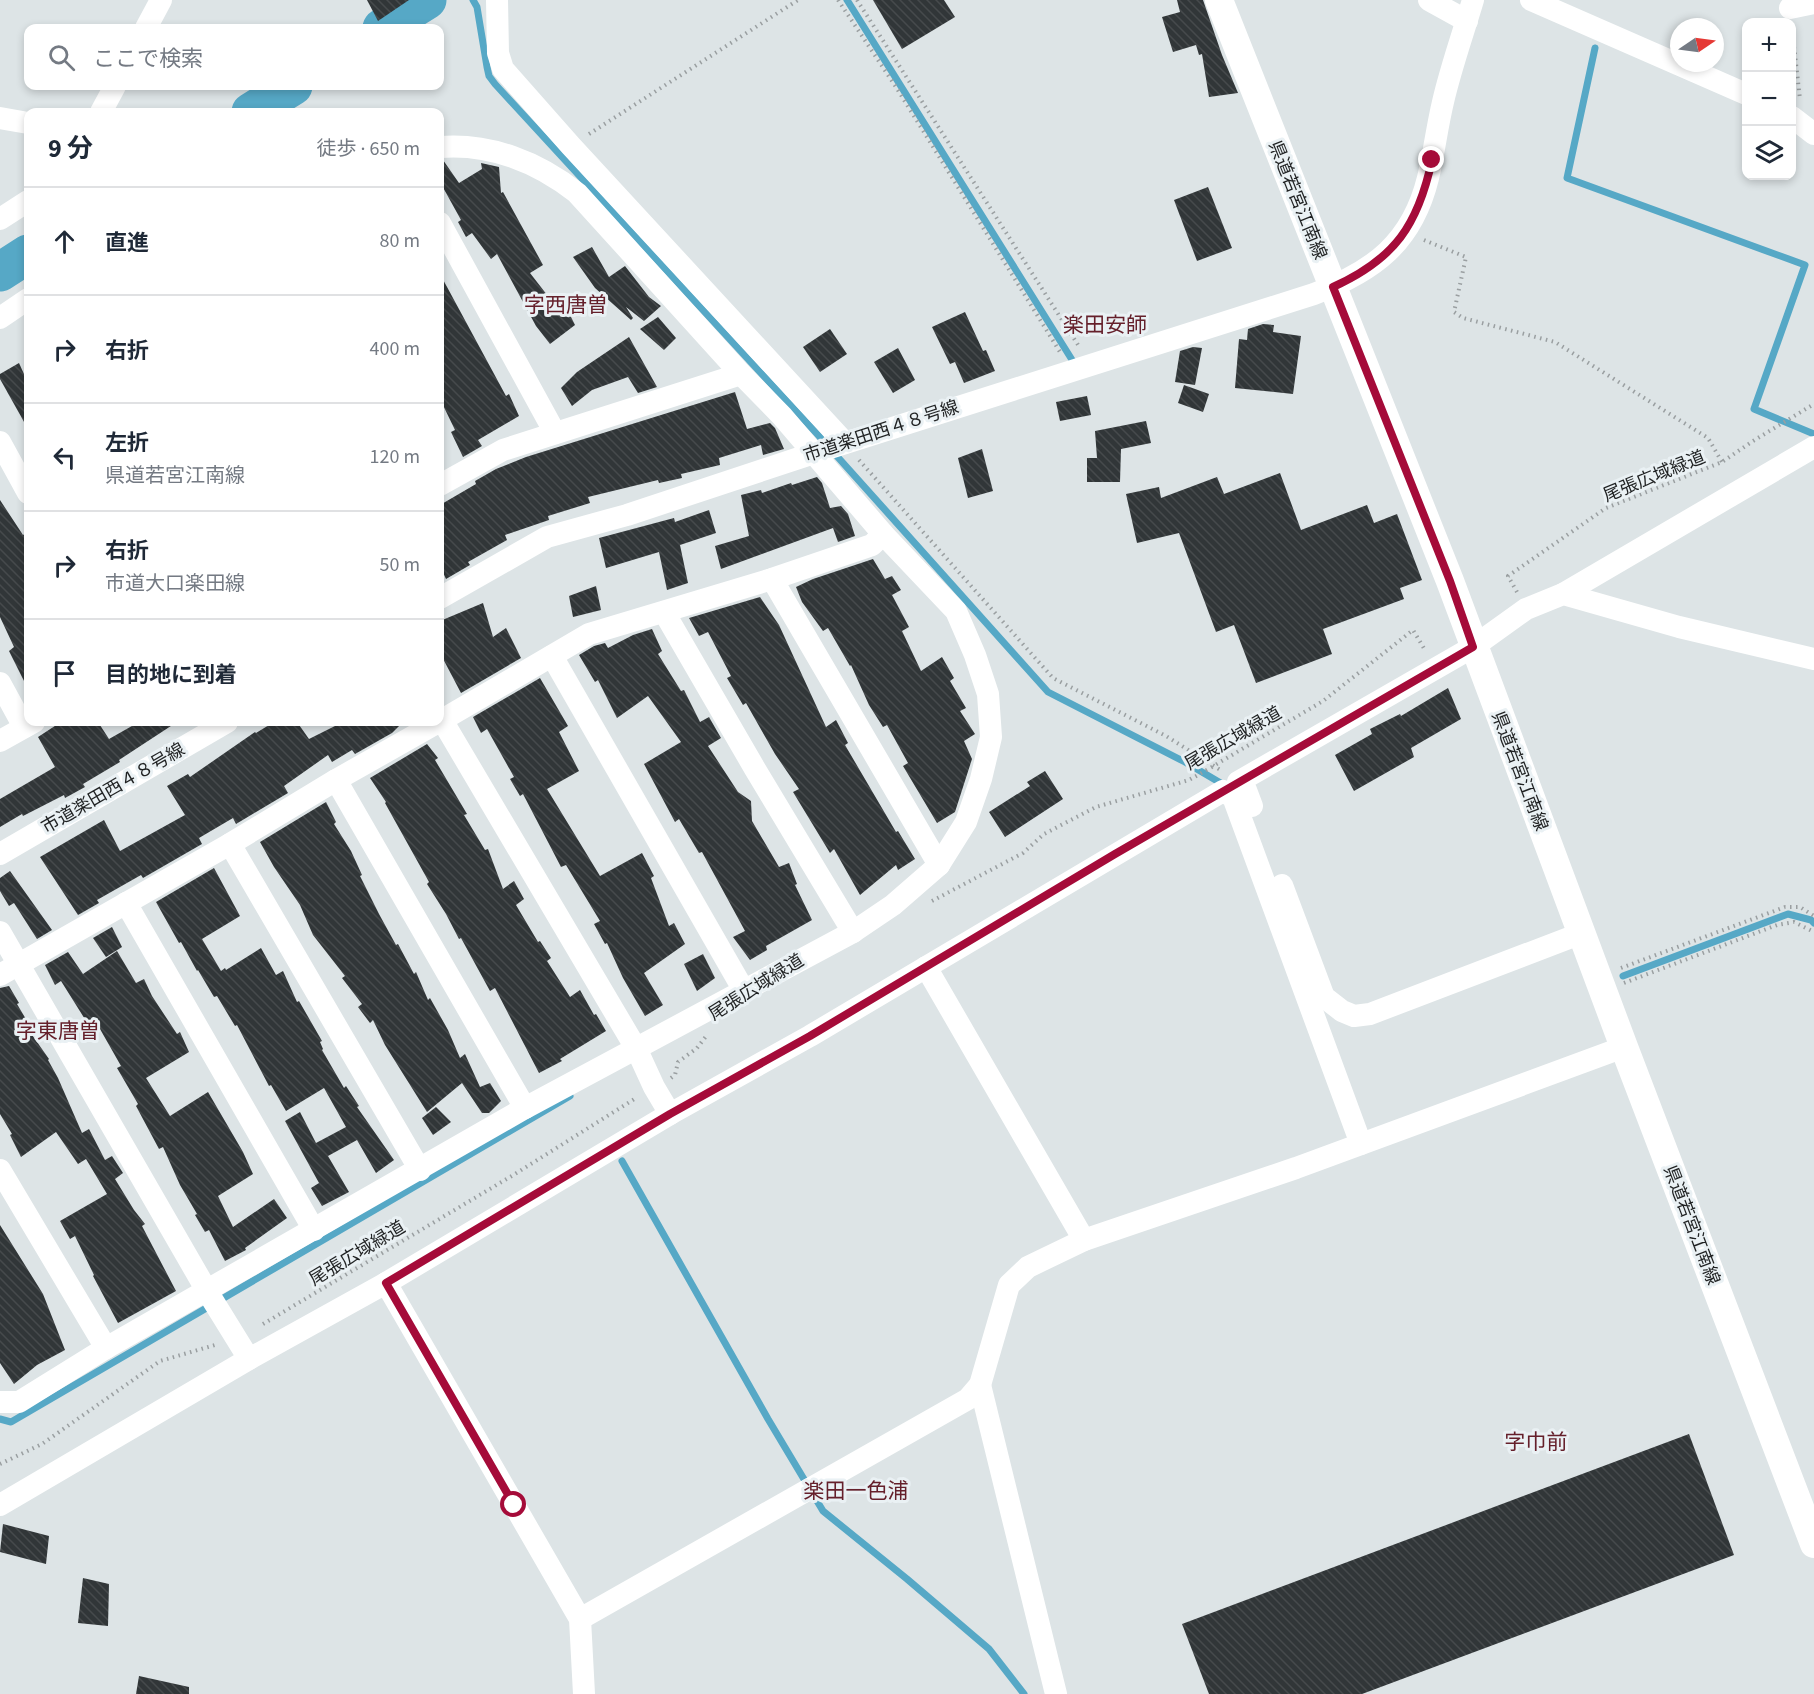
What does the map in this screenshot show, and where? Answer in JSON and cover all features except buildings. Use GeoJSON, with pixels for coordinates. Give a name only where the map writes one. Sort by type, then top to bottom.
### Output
{"type":"FeatureCollection","features":[{"type":"Feature","properties":{"kind":"main road","name":"県道若宮江南線"},"geometry":{"type":"LineString","coordinates":[[1219,0],[1450,581],[1624,1047],[1814,1544]]}},
{"type":"Feature","properties":{"kind":"street"},"geometry":{"type":"LineString","coordinates":[[148,24],[161,0]]}},
{"type":"Feature","properties":{"kind":"street"},"geometry":{"type":"LineString","coordinates":[[497,0],[498,53],[503,69],[845,443]]}},
{"type":"Feature","properties":{"kind":"street"},"geometry":{"type":"LineString","coordinates":[[1430,0],[1470,10]]}},
{"type":"Feature","properties":{"kind":"street"},"geometry":{"type":"LineString","coordinates":[[1531,0],[1742,92]]}},
{"type":"Feature","properties":{"kind":"street"},"geometry":{"type":"LineString","coordinates":[[1790,16],[1814,3]]}},
{"type":"Feature","properties":{"kind":"street","name":"市道楽田西４８号線"},"geometry":{"type":"LineString","coordinates":[[444,596],[548,537],[627,515],[1333,287],[1371,267],[1406,230],[1423,196],[1443,102],[1470,10]]}},
{"type":"Feature","properties":{"kind":"street"},"geometry":{"type":"LineString","coordinates":[[102,108],[113,90]]}},
{"type":"Feature","properties":{"kind":"street"},"geometry":{"type":"LineString","coordinates":[[0,118],[24,122]]}},
{"type":"Feature","properties":{"kind":"street"},"geometry":{"type":"LineString","coordinates":[[1796,121],[1814,134]]}},
{"type":"Feature","properties":{"kind":"street"},"geometry":{"type":"LineString","coordinates":[[0,1402],[19,1402],[106,1348],[212,1299],[314,1230],[525,1108],[637,1050],[743,989],[853,932],[893,904],[939,865],[966,822],[981,779],[991,737],[988,694],[975,655],[956,611],[883,534],[782,416],[741,374],[578,193],[561,180],[530,163],[491,150],[460,145],[444,147]]}},
{"type":"Feature","properties":{"kind":"street"},"geometry":{"type":"LineString","coordinates":[[0,219],[24,204]]}},
{"type":"Feature","properties":{"kind":"street"},"geometry":{"type":"LineString","coordinates":[[444,230],[555,433]]}},
{"type":"Feature","properties":{"kind":"street"},"geometry":{"type":"LineString","coordinates":[[0,318],[24,302]]}},
{"type":"Feature","properties":{"kind":"street"},"geometry":{"type":"LineString","coordinates":[[444,479],[503,450],[741,374]]}},
{"type":"Feature","properties":{"kind":"street"},"geometry":{"type":"LineString","coordinates":[[0,442],[24,486]]}},
{"type":"Feature","properties":{"kind":"street"},"geometry":{"type":"LineString","coordinates":[[1582,933],[1370,1014],[1354,1016],[1341,1011],[1324,997],[1246,790],[1238,782],[1473,647],[1526,609],[1563,594],[1814,447]]}},
{"type":"Feature","properties":{"kind":"street"},"geometry":{"type":"LineString","coordinates":[[444,716],[589,634],[772,579],[872,545],[883,534]]}},
{"type":"Feature","properties":{"kind":"street"},"geometry":{"type":"LineString","coordinates":[[772,579],[939,865]]}},
{"type":"Feature","properties":{"kind":"street"},"geometry":{"type":"LineString","coordinates":[[1563,594],[1679,627],[1814,659]]}},
{"type":"Feature","properties":{"kind":"street"},"geometry":{"type":"LineString","coordinates":[[664,612],[754,770],[853,932]]}},
{"type":"Feature","properties":{"kind":"street"},"geometry":{"type":"LineString","coordinates":[[552,656],[743,989]]}},
{"type":"Feature","properties":{"kind":"street"},"geometry":{"type":"LineString","coordinates":[[0,683],[24,717]]}},
{"type":"Feature","properties":{"kind":"street"},"geometry":{"type":"LineString","coordinates":[[444,723],[637,1050],[654,1088],[670,1114]]}},
{"type":"Feature","properties":{"kind":"street"},"geometry":{"type":"LineString","coordinates":[[0,741],[26,726]]}},
{"type":"Feature","properties":{"kind":"street","name":"市道楽田西４８号線"},"geometry":{"type":"LineString","coordinates":[[0,854],[220,726]]}},
{"type":"Feature","properties":{"kind":"street"},"geometry":{"type":"LineString","coordinates":[[0,975],[230,844],[427,726]]}},
{"type":"Feature","properties":{"kind":"street"},"geometry":{"type":"LineString","coordinates":[[336,780],[525,1108]]}},
{"type":"Feature","properties":{"kind":"street"},"geometry":{"type":"LineString","coordinates":[[0,1505],[249,1359],[386,1283],[670,1114],[810,1036],[1223,791],[1233,797],[1361,1144]]}},
{"type":"Feature","properties":{"kind":"street"},"geometry":{"type":"LineString","coordinates":[[230,844],[420,1170]]}},
{"type":"Feature","properties":{"kind":"street"},"geometry":{"type":"LineString","coordinates":[[126,903],[314,1230]]}},
{"type":"Feature","properties":{"kind":"street"},"geometry":{"type":"LineString","coordinates":[[0,932],[249,1359]]}},
{"type":"Feature","properties":{"kind":"street"},"geometry":{"type":"LineString","coordinates":[[926,967],[1084,1240]]}},
{"type":"Feature","properties":{"kind":"street"},"geometry":{"type":"LineString","coordinates":[[580,1618],[968,1399],[980,1385],[1010,1285],[1028,1267],[1084,1240],[1361,1144],[1624,1047]]}},
{"type":"Feature","properties":{"kind":"street"},"geometry":{"type":"LineString","coordinates":[[0,1170],[106,1348]]}},
{"type":"Feature","properties":{"kind":"street"},"geometry":{"type":"LineString","coordinates":[[386,1283],[580,1618],[585,1694]]}},
{"type":"Feature","properties":{"kind":"street"},"geometry":{"type":"LineString","coordinates":[[980,1385],[1056,1694]]}},
{"type":"Feature","properties":{"kind":"path"},"geometry":{"type":"LineString","coordinates":[[571,146],[798,0]]}},
{"type":"Feature","properties":{"kind":"path"},"geometry":{"type":"LineString","coordinates":[[838,0],[1081,368]]}},
{"type":"Feature","properties":{"kind":"path"},"geometry":{"type":"LineString","coordinates":[[857,0],[1081,368]]}},
{"type":"Feature","properties":{"kind":"path"},"geometry":{"type":"LineString","coordinates":[[1790,16],[1797,69]]}},
{"type":"Feature","properties":{"kind":"path"},"geometry":{"type":"LineString","coordinates":[[1406,230],[1466,257],[1454,312],[1463,318],[1555,342],[1708,438],[1722,462]]}},
{"type":"Feature","properties":{"kind":"path","name":"尾張広域緑道"},"geometry":{"type":"LineString","coordinates":[[1526,609],[1508,576],[1606,508],[1722,462],[1814,404]]}},
{"type":"Feature","properties":{"kind":"path"},"geometry":{"type":"LineString","coordinates":[[845,443],[1053,678],[1166,736],[1238,782]]}},
{"type":"Feature","properties":{"kind":"path","name":"尾張広域緑道"},"geometry":{"type":"LineString","coordinates":[[932,902],[1023,853],[1044,834],[1096,807],[1189,780],[1205,771],[1323,701],[1413,630],[1437,668]]}},
{"type":"Feature","properties":{"kind":"path"},"geometry":{"type":"LineString","coordinates":[[1601,983],[1785,907],[1800,907],[1814,916]]}},
{"type":"Feature","properties":{"kind":"path"},"geometry":{"type":"LineString","coordinates":[[1601,983],[1777,925],[1794,922],[1814,932]]}},
{"type":"Feature","properties":{"kind":"path","name":"尾張広域緑道"},"geometry":{"type":"LineString","coordinates":[[0,1464],[42,1444],[160,1361],[237,1340],[515,1174],[675,1075],[678,1062],[697,1048],[711,1029]]}},
{"type":"Feature","properties":{"kind":"waterway"},"geometry":{"type":"LineString","coordinates":[[388,24],[427,0]]}},
{"type":"Feature","properties":{"kind":"waterway"},"geometry":{"type":"LineString","coordinates":[[473,0],[477,7],[489,76],[495,84],[818,435],[1048,692],[1185,762],[1224,785]]}},
{"type":"Feature","properties":{"kind":"waterway"},"geometry":{"type":"LineString","coordinates":[[847,0],[1074,363]]}},
{"type":"Feature","properties":{"kind":"waterway"},"geometry":{"type":"LineString","coordinates":[[1595,48],[1567,178],[1805,265],[1754,409],[1814,434]]}},
{"type":"Feature","properties":{"kind":"waterway"},"geometry":{"type":"LineString","coordinates":[[257,108],[287,90]]}},
{"type":"Feature","properties":{"kind":"waterway"},"geometry":{"type":"LineString","coordinates":[[0,272],[24,257]]}},
{"type":"Feature","properties":{"kind":"waterway"},"geometry":{"type":"LineString","coordinates":[[1623,976],[1788,914],[1811,920],[1814,923]]}},
{"type":"Feature","properties":{"kind":"waterway"},"geometry":{"type":"LineString","coordinates":[[0,1419],[11,1422],[570,1096]]}},
{"type":"Feature","properties":{"kind":"waterway"},"geometry":{"type":"LineString","coordinates":[[622,1161],[768,1419],[823,1511],[989,1649],[1024,1694]]}},
{"type":"Feature","properties":{"kind":"district","name":"字西唐曽"},"geometry":{"type":"Point","coordinates":[566,305]}},
{"type":"Feature","properties":{"kind":"district","name":"楽田安師"},"geometry":{"type":"Point","coordinates":[1105,325]}},
{"type":"Feature","properties":{"kind":"district","name":"字東唐曽"},"geometry":{"type":"Point","coordinates":[58,1031]}},
{"type":"Feature","properties":{"kind":"district","name":"字巾前"},"geometry":{"type":"Point","coordinates":[1536,1442]}},
{"type":"Feature","properties":{"kind":"district","name":"楽田一色浦"},"geometry":{"type":"Point","coordinates":[856,1491]}},
{"type":"Feature","properties":{"kind":"route"},"geometry":{"type":"LineString","coordinates":[[514,1505],[386,1283],[566,1178],[670,1114],[810,1036],[1115,854],[1473,647],[1450,581],[1333,287],[1371,267],[1406,230],[1423,196],[1432,160]]}}]}
